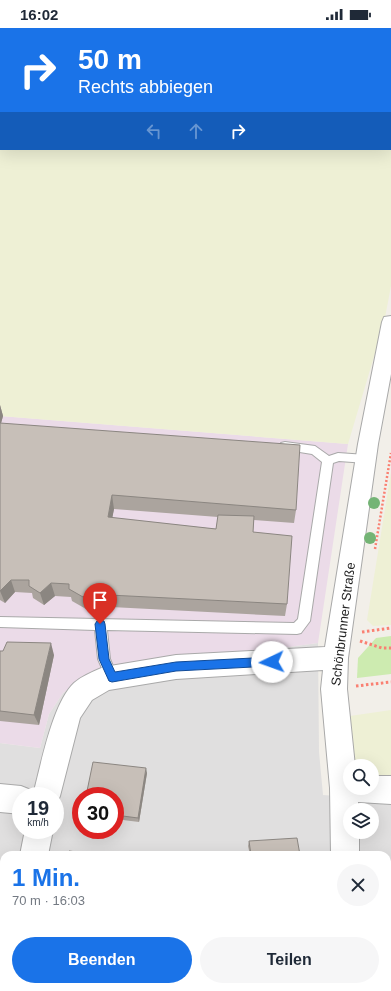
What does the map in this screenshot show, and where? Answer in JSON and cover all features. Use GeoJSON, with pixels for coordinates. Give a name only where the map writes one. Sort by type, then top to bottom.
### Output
{"type":"FeatureCollection","features":[{"type":"Feature","properties":{"kind":"street","name":"Schönbrunner Straße"},"geometry":{"type":"LineString","coordinates":[[343,778],[334,689],[336,658],[366,459],[391,322]]}},
{"type":"Feature","properties":{"kind":"street"},"geometry":{"type":"LineString","coordinates":[[48,787],[68,713],[83,692],[104,679],[176,667],[336,658]]}},
{"type":"Feature","properties":{"kind":"street"},"geometry":{"type":"LineString","coordinates":[[379,789],[391,790]]}},
{"type":"Feature","properties":{"kind":"street","name":"Schönbrunner Straße"},"geometry":{"type":"LineString","coordinates":[[344,795],[345,851]]}},
{"type":"Feature","properties":{"kind":"street"},"geometry":{"type":"LineString","coordinates":[[0,798],[12,799]]}},
{"type":"Feature","properties":{"kind":"street"},"geometry":{"type":"LineString","coordinates":[[35,851],[37,839]]}},
{"type":"Feature","properties":{"kind":"lane"},"geometry":{"type":"LineString","coordinates":[[271,445],[315,450],[328,461]]}},
{"type":"Feature","properties":{"kind":"lane"},"geometry":{"type":"LineString","coordinates":[[328,461],[338,457],[366,459]]}},
{"type":"Feature","properties":{"kind":"lane"},"geometry":{"type":"LineString","coordinates":[[0,622],[297,629],[304,621],[328,461]]}},
{"type":"Feature","properties":{"kind":"lane"},"geometry":{"type":"LineString","coordinates":[[100,624],[104,659],[112,678]]}},
{"type":"Feature","properties":{"kind":"path"},"geometry":{"type":"LineString","coordinates":[[375,554],[391,453]]}},
{"type":"Feature","properties":{"kind":"path"},"geometry":{"type":"LineString","coordinates":[[363,624],[362,632],[391,628]]}},
{"type":"Feature","properties":{"kind":"path"},"geometry":{"type":"LineString","coordinates":[[354,640],[382,648],[391,648]]}},
{"type":"Feature","properties":{"kind":"path"},"geometry":{"type":"LineString","coordinates":[[334,689],[391,682]]}},
{"type":"Feature","properties":{"kind":"shaded area"},"geometry":{"type":"Polygon","coordinates":[[[0,416],[348,444],[318,643],[88,674],[63,693],[49,714],[40,748],[0,743],[0,416]]]}},
{"type":"Feature","properties":{"kind":"shaded area"},"geometry":{"type":"Polygon","coordinates":[[[318,643],[319,752],[323,795],[391,800],[391,851],[0,851],[0,743],[40,748],[49,714],[63,693],[88,674],[318,643]]]}},
{"type":"Feature","properties":{"kind":"green space"},"geometry":{"type":"Polygon","coordinates":[[[0,150],[391,150],[391,286],[384,323],[348,444],[0,416],[0,150]]]}},
{"type":"Feature","properties":{"kind":"green space"},"geometry":{"type":"Polygon","coordinates":[[[391,472],[391,625],[373,626],[367,620],[391,472]]]}},
{"type":"Feature","properties":{"kind":"green space"},"geometry":{"type":"Polygon","coordinates":[[[391,636],[391,674],[357,678],[358,658],[376,638],[391,636]]]}},
{"type":"Feature","properties":{"kind":"green space"},"geometry":{"type":"Polygon","coordinates":[[[391,710],[391,785],[379,785],[379,759],[349,759],[343,717],[391,710]]]}},
{"type":"Feature","properties":{"kind":"building"},"geometry":{"type":"Polygon","coordinates":[[[0,423],[300,445],[296,510],[112,495],[108,517],[216,529],[218,515],[254,516],[253,532],[292,536],[287,604],[109,595],[110,588],[93,587],[83,597],[69,589],[69,584],[51,583],[40,593],[29,586],[29,580],[11,580],[0,591],[0,423]]]}},
{"type":"Feature","properties":{"kind":"building"},"geometry":{"type":"Polygon","coordinates":[[[7,642],[51,643],[34,715],[0,711],[0,651],[3,651],[7,642]]]}},
{"type":"Feature","properties":{"kind":"building"},"geometry":{"type":"Polygon","coordinates":[[[93,762],[146,768],[138,818],[124,816],[124,787],[88,787],[93,762]]]}},
{"type":"Feature","properties":{"kind":"building"},"geometry":{"type":"Polygon","coordinates":[[[297,838],[299,851],[250,851],[249,841],[297,838]]]}},
{"type":"Feature","properties":{"kind":"route"},"geometry":{"type":"LineString","coordinates":[[100,624],[104,659],[112,678],[176,667],[272,662]]}}]}
